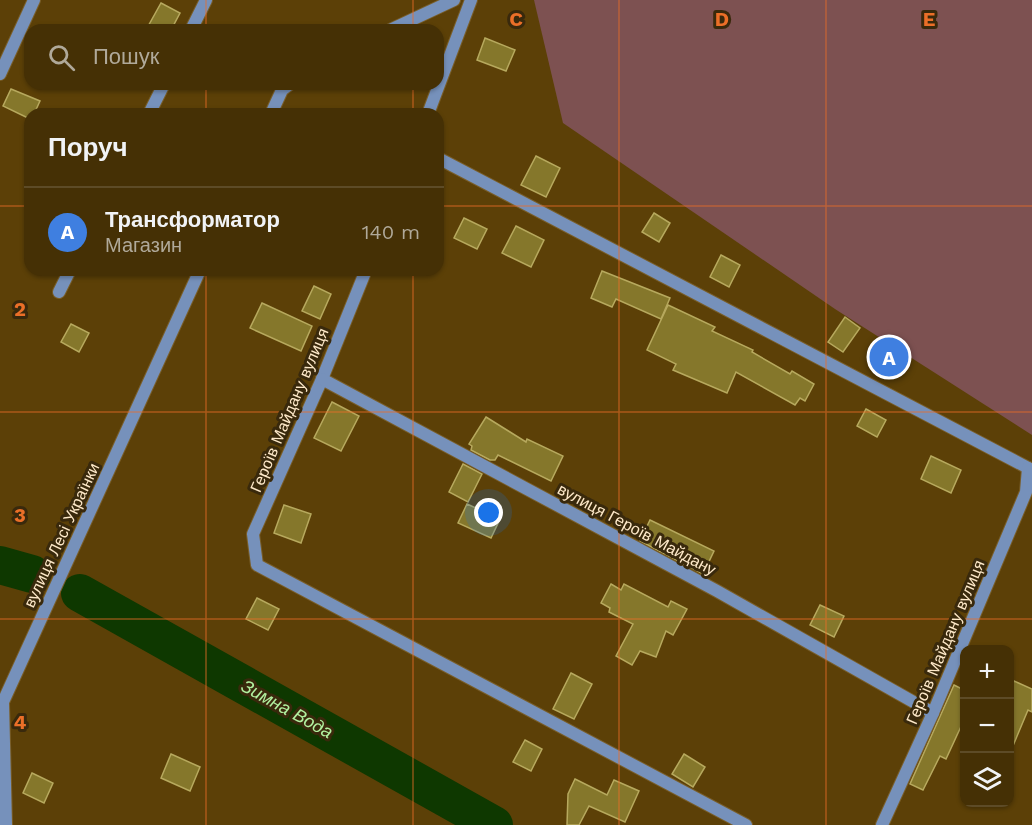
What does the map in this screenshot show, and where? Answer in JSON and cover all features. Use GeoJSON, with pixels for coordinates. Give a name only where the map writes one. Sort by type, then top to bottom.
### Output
{"type":"FeatureCollection","features":[{"type":"Feature","properties":{"kind":"street"},"geometry":{"type":"LineString","coordinates":[[0,75],[34,0]]}},
{"type":"Feature","properties":{"kind":"street"},"geometry":{"type":"LineString","coordinates":[[194,24],[206,0]]}},
{"type":"Feature","properties":{"kind":"street"},"geometry":{"type":"LineString","coordinates":[[403,24],[454,0]]}},
{"type":"Feature","properties":{"kind":"street"},"geometry":{"type":"LineString","coordinates":[[444,72],[471,0]]}},
{"type":"Feature","properties":{"kind":"street"},"geometry":{"type":"LineString","coordinates":[[152,108],[161,90]]}},
{"type":"Feature","properties":{"kind":"street"},"geometry":{"type":"LineString","coordinates":[[274,108],[282,90]]}},
{"type":"Feature","properties":{"kind":"street"},"geometry":{"type":"LineString","coordinates":[[430,108],[437,90]]}},
{"type":"Feature","properties":{"kind":"street"},"geometry":{"type":"LineString","coordinates":[[444,161],[1030,469]]}},
{"type":"Feature","properties":{"kind":"street"},"geometry":{"type":"LineString","coordinates":[[59,292],[67,276]]}},
{"type":"Feature","properties":{"kind":"street","name":"вулиця Лесі Українки"},"geometry":{"type":"LineString","coordinates":[[6,825],[3,702],[197,276]]}},
{"type":"Feature","properties":{"kind":"street","name":"Героїв Майдану вулиця"},"geometry":{"type":"LineString","coordinates":[[364,276],[322,379],[253,534],[257,565],[746,825]]}},
{"type":"Feature","properties":{"kind":"street","name":"вулиця Героїв Майдану"},"geometry":{"type":"LineString","coordinates":[[322,379],[717,591],[933,713]]}},
{"type":"Feature","properties":{"kind":"street","name":"Героїв Майдану вулиця"},"geometry":{"type":"LineString","coordinates":[[882,825],[933,713],[1026,492],[1030,469]]}},
{"type":"Feature","properties":{"kind":"shaded area"},"geometry":{"type":"Polygon","coordinates":[[[534,0],[1032,0],[1032,435],[835,309],[563,123],[534,0]]]}},
{"type":"Feature","properties":{"kind":"building"},"geometry":{"type":"Polygon","coordinates":[[[161,3],[180,13],[174,24],[149,24],[161,3]]]}},
{"type":"Feature","properties":{"kind":"building"},"geometry":{"type":"Polygon","coordinates":[[[485,38],[515,50],[506,71],[477,60],[485,38]]]}},
{"type":"Feature","properties":{"kind":"building"},"geometry":{"type":"Polygon","coordinates":[[[11,89],[40,101],[37,108],[24,108],[24,116],[3,106],[11,89]]]}},
{"type":"Feature","properties":{"kind":"building"},"geometry":{"type":"Polygon","coordinates":[[[536,156],[560,168],[546,197],[521,185],[536,156]]]}},
{"type":"Feature","properties":{"kind":"building"},"geometry":{"type":"Polygon","coordinates":[[[654,213],[670,223],[659,242],[642,232],[654,213]]]}},
{"type":"Feature","properties":{"kind":"building"},"geometry":{"type":"Polygon","coordinates":[[[464,218],[487,229],[477,249],[454,238],[464,218]]]}},
{"type":"Feature","properties":{"kind":"building"},"geometry":{"type":"Polygon","coordinates":[[[516,226],[544,240],[531,267],[502,253],[516,226]]]}},
{"type":"Feature","properties":{"kind":"building"},"geometry":{"type":"Polygon","coordinates":[[[721,255],[740,265],[729,287],[710,277],[721,255]]]}},
{"type":"Feature","properties":{"kind":"building"},"geometry":{"type":"Polygon","coordinates":[[[602,271],[670,298],[661,319],[616,299],[612,307],[591,298],[602,271]]]}},
{"type":"Feature","properties":{"kind":"building"},"geometry":{"type":"Polygon","coordinates":[[[314,286],[331,294],[320,319],[302,311],[314,286]]]}},
{"type":"Feature","properties":{"kind":"building"},"geometry":{"type":"Polygon","coordinates":[[[262,303],[312,326],[301,351],[250,328],[262,303]]]}},
{"type":"Feature","properties":{"kind":"building"},"geometry":{"type":"Polygon","coordinates":[[[668,305],[715,327],[712,331],[753,350],[752,352],[790,374],[792,371],[814,384],[805,401],[800,398],[795,405],[736,372],[727,393],[673,370],[676,364],[647,350],[668,305]]]}},
{"type":"Feature","properties":{"kind":"building"},"geometry":{"type":"Polygon","coordinates":[[[845,317],[860,328],[843,352],[828,342],[845,317]]]}},
{"type":"Feature","properties":{"kind":"building"},"geometry":{"type":"Polygon","coordinates":[[[71,324],[89,333],[79,352],[61,342],[71,324]]]}},
{"type":"Feature","properties":{"kind":"building"},"geometry":{"type":"Polygon","coordinates":[[[332,402],[359,416],[341,451],[314,438],[332,402]]]}},
{"type":"Feature","properties":{"kind":"building"},"geometry":{"type":"Polygon","coordinates":[[[866,409],[886,420],[877,437],[857,426],[866,409]]]}},
{"type":"Feature","properties":{"kind":"building"},"geometry":{"type":"Polygon","coordinates":[[[486,417],[526,442],[527,439],[563,456],[551,481],[498,455],[495,460],[490,460],[471,450],[472,446],[469,444],[486,417]]]}},
{"type":"Feature","properties":{"kind":"building"},"geometry":{"type":"Polygon","coordinates":[[[931,456],[961,470],[951,493],[921,479],[931,456]]]}},
{"type":"Feature","properties":{"kind":"building"},"geometry":{"type":"Polygon","coordinates":[[[463,464],[482,474],[468,502],[449,492],[463,464]]]}},
{"type":"Feature","properties":{"kind":"building"},"geometry":{"type":"Polygon","coordinates":[[[467,504],[500,519],[491,538],[458,523],[467,504]]]}},
{"type":"Feature","properties":{"kind":"building"},"geometry":{"type":"Polygon","coordinates":[[[284,505],[311,514],[301,543],[274,533],[284,505]]]}},
{"type":"Feature","properties":{"kind":"building"},"geometry":{"type":"Polygon","coordinates":[[[650,520],[714,551],[703,574],[640,541],[650,520]]]}},
{"type":"Feature","properties":{"kind":"building"},"geometry":{"type":"Polygon","coordinates":[[[611,584],[621,590],[624,584],[668,607],[671,601],[687,609],[673,635],[666,631],[656,657],[640,651],[632,665],[616,656],[633,624],[609,612],[610,608],[601,603],[611,584]]]}},
{"type":"Feature","properties":{"kind":"building"},"geometry":{"type":"Polygon","coordinates":[[[257,598],[279,609],[268,630],[246,619],[257,598]]]}},
{"type":"Feature","properties":{"kind":"building"},"geometry":{"type":"Polygon","coordinates":[[[820,605],[844,616],[834,637],[810,625],[820,605]]]}},
{"type":"Feature","properties":{"kind":"building"},"geometry":{"type":"Polygon","coordinates":[[[571,673],[592,684],[574,719],[553,709],[571,673]]]}},
{"type":"Feature","properties":{"kind":"building"},"geometry":{"type":"Polygon","coordinates":[[[1014,681],[1032,689],[1032,712],[1028,710],[1014,743],[1014,681]]]}},
{"type":"Feature","properties":{"kind":"building"},"geometry":{"type":"Polygon","coordinates":[[[954,685],[960,688],[960,729],[946,759],[940,756],[923,790],[910,784],[954,685]]]}},
{"type":"Feature","properties":{"kind":"building"},"geometry":{"type":"Polygon","coordinates":[[[525,740],[542,749],[531,771],[513,762],[525,740]]]}},
{"type":"Feature","properties":{"kind":"building"},"geometry":{"type":"Polygon","coordinates":[[[171,754],[200,767],[190,791],[161,778],[171,754]]]}},
{"type":"Feature","properties":{"kind":"building"},"geometry":{"type":"Polygon","coordinates":[[[684,754],[705,767],[693,787],[672,774],[684,754]]]}},
{"type":"Feature","properties":{"kind":"building"},"geometry":{"type":"Polygon","coordinates":[[[32,773],[53,783],[44,803],[23,793],[32,773]]]}},
{"type":"Feature","properties":{"kind":"building"},"geometry":{"type":"Polygon","coordinates":[[[575,779],[607,795],[614,780],[639,791],[625,822],[589,806],[579,825],[567,825],[568,794],[575,779]]]}},
{"type":"Feature","properties":{"kind":"waterway","name":"Зимна Вода"},"geometry":{"type":"LineString","coordinates":[[0,565],[32,574]]}},
{"type":"Feature","properties":{"kind":"waterway","name":"Зимна Вода"},"geometry":{"type":"LineString","coordinates":[[80,593],[494,825]]}},
{"type":"Feature","properties":{"kind":"place","name":"Трансформатор"},"geometry":{"type":"Point","coordinates":[889,357]}}]}
